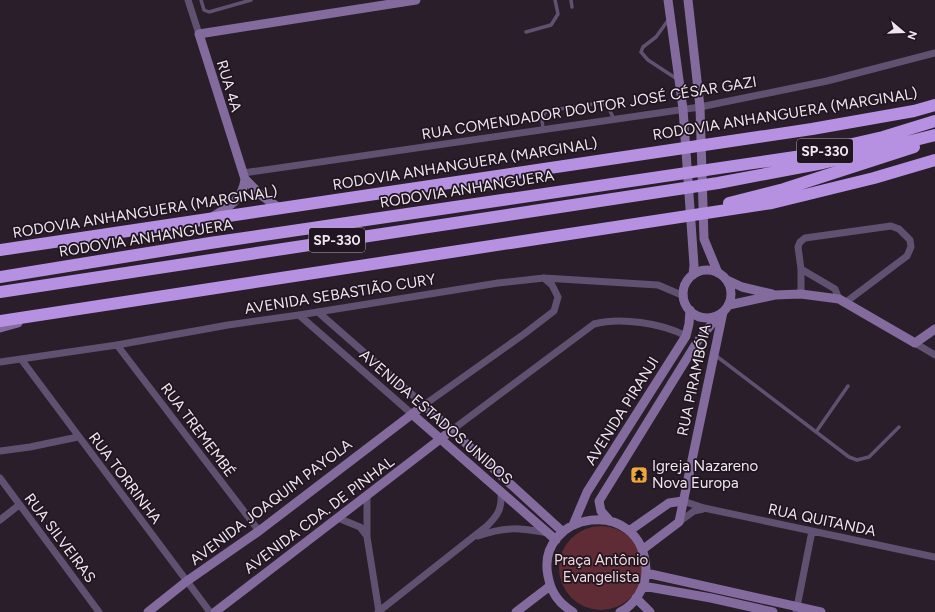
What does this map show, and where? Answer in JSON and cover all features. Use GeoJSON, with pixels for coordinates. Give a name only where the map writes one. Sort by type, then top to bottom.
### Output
{"type":"FeatureCollection","features":[{"type":"Feature","properties":{"kind":"highway","name":"RODOVIA ANHANGUERA (MARGINAL)"},"geometry":{"type":"LineString","coordinates":[[0,250],[812,129],[914,111],[935,105]]}},
{"type":"Feature","properties":{"kind":"highway","name":"RODOVIA ANHANGUERA"},"geometry":{"type":"LineString","coordinates":[[0,277],[218,242],[795,157],[883,137],[935,121]]}},
{"type":"Feature","properties":{"kind":"highway","name":"RODOVIA ANHANGUERA"},"geometry":{"type":"LineString","coordinates":[[0,292],[718,183],[822,163],[935,135]]}},
{"type":"Feature","properties":{"kind":"highway"},"geometry":{"type":"LineString","coordinates":[[646,224],[784,189],[915,147],[935,139]]}},
{"type":"Feature","properties":{"kind":"highway"},"geometry":{"type":"LineString","coordinates":[[0,321],[454,251],[646,224],[772,203],[874,178],[935,160]]}},
{"type":"Feature","properties":{"kind":"street","name":"RUA 4A"},"geometry":{"type":"LineString","coordinates":[[188,0],[244,176],[261,196],[279,208]]}},
{"type":"Feature","properties":{"kind":"street"},"geometry":{"type":"LineString","coordinates":[[199,34],[416,0]]}},
{"type":"Feature","properties":{"kind":"street"},"geometry":{"type":"LineString","coordinates":[[668,0],[683,110],[693,244],[693,275]]}},
{"type":"Feature","properties":{"kind":"street"},"geometry":{"type":"LineString","coordinates":[[688,0],[700,107],[699,125],[704,239],[718,273]]}},
{"type":"Feature","properties":{"kind":"street","name":"RUA COMENDADOR DOUTOR JOSÉ CÉSAR GAZI"},"geometry":{"type":"LineString","coordinates":[[244,176],[700,107],[827,81],[935,53]]}},
{"type":"Feature","properties":{"kind":"street"},"geometry":{"type":"LineString","coordinates":[[208,219],[236,201],[244,188],[244,176]]}},
{"type":"Feature","properties":{"kind":"street"},"geometry":{"type":"LineString","coordinates":[[801,294],[801,269],[798,247],[804,238],[890,226],[905,233],[910,240],[911,247],[907,256],[843,300]]}},
{"type":"Feature","properties":{"kind":"street"},"geometry":{"type":"LineString","coordinates":[[801,269],[835,289],[843,300]]}},
{"type":"Feature","properties":{"kind":"street"},"geometry":{"type":"LineString","coordinates":[[727,280],[731,292],[729,304],[721,314],[703,318],[690,310],[684,296],[685,285],[693,275],[705,270],[718,273],[727,280],[742,286],[776,295]]}},
{"type":"Feature","properties":{"kind":"street"},"geometry":{"type":"LineString","coordinates":[[424,405],[554,311],[557,305],[558,297],[552,285],[544,278]]}},
{"type":"Feature","properties":{"kind":"street","name":"AVENIDA SEBASTIÃO CURY"},"geometry":{"type":"LineString","coordinates":[[0,362],[117,345],[228,325],[490,284],[544,278],[658,285],[684,296]]}},
{"type":"Feature","properties":{"kind":"street"},"geometry":{"type":"LineString","coordinates":[[729,304],[776,295],[801,294],[843,300],[935,355]]}},
{"type":"Feature","properties":{"kind":"street","name":"AVENIDA PIRANJI"},"geometry":{"type":"LineString","coordinates":[[573,525],[587,492],[686,336],[690,324],[690,310]]}},
{"type":"Feature","properties":{"kind":"street","name":"AVENIDA ESTADOS UNIDOS"},"geometry":{"type":"LineString","coordinates":[[318,312],[452,430],[563,532]]}},
{"type":"Feature","properties":{"kind":"street"},"geometry":{"type":"LineString","coordinates":[[0,328],[50,314]]}},
{"type":"Feature","properties":{"kind":"street","name":"AVENIDA PIRANJI"},"geometry":{"type":"LineString","coordinates":[[608,520],[601,511],[599,501],[697,342],[721,314]]}},
{"type":"Feature","properties":{"kind":"street","name":"RUA PIRAMBÓIA"},"geometry":{"type":"LineString","coordinates":[[679,522],[714,355],[721,314]]}},
{"type":"Feature","properties":{"kind":"street","name":"AVENIDA ESTADOS UNIDOS"},"geometry":{"type":"LineString","coordinates":[[299,315],[553,537]]}},
{"type":"Feature","properties":{"kind":"street"},"geometry":{"type":"LineString","coordinates":[[452,430],[594,324],[603,322],[654,324],[666,326],[686,336]]}},
{"type":"Feature","properties":{"kind":"street"},"geometry":{"type":"LineString","coordinates":[[915,343],[935,329]]}},
{"type":"Feature","properties":{"kind":"street","name":"RUA TREMEMBÉ"},"geometry":{"type":"LineString","coordinates":[[117,345],[259,531]]}},
{"type":"Feature","properties":{"kind":"street","name":"RUA TORRINHA"},"geometry":{"type":"LineString","coordinates":[[21,359],[210,612]]}},
{"type":"Feature","properties":{"kind":"street","name":"AVENIDA JOAQUIM PAYOLA"},"geometry":{"type":"LineString","coordinates":[[148,612],[187,581],[259,531],[424,405]]}},
{"type":"Feature","properties":{"kind":"street","name":"AVENIDA CDA. DE PINHAL"},"geometry":{"type":"LineString","coordinates":[[215,612],[441,440],[452,430]]}},
{"type":"Feature","properties":{"kind":"street"},"geometry":{"type":"LineString","coordinates":[[0,450],[30,447],[78,437]]}},
{"type":"Feature","properties":{"kind":"street","name":"RUA SILVEIRAS"},"geometry":{"type":"LineString","coordinates":[[0,478],[99,612]]}},
{"type":"Feature","properties":{"kind":"street"},"geometry":{"type":"LineString","coordinates":[[367,495],[367,536],[378,612],[474,537],[500,512],[502,506],[501,493]]}},
{"type":"Feature","properties":{"kind":"street"},"geometry":{"type":"LineString","coordinates":[[629,531],[669,503],[683,501]]}},
{"type":"Feature","properties":{"kind":"street","name":"RUA QUITANDA"},"geometry":{"type":"LineString","coordinates":[[683,501],[704,508],[935,557]]}},
{"type":"Feature","properties":{"kind":"street"},"geometry":{"type":"LineString","coordinates":[[0,520],[19,505]]}},
{"type":"Feature","properties":{"kind":"street"},"geometry":{"type":"LineString","coordinates":[[642,550],[694,511],[704,508]]}},
{"type":"Feature","properties":{"kind":"street"},"geometry":{"type":"LineString","coordinates":[[338,518],[360,527],[367,536]]}},
{"type":"Feature","properties":{"kind":"street"},"geometry":{"type":"LineString","coordinates":[[474,537],[498,529],[511,528],[553,537],[573,525],[586,520],[608,520],[629,531],[642,550],[646,573],[643,586],[636,598],[624,611]]}},
{"type":"Feature","properties":{"kind":"street"},"geometry":{"type":"LineString","coordinates":[[796,610],[812,530]]}},
{"type":"Feature","properties":{"kind":"street"},"geometry":{"type":"LineString","coordinates":[[553,537],[547,570],[550,586],[555,597],[563,606],[572,612]]}},
{"type":"Feature","properties":{"kind":"street"},"geometry":{"type":"LineString","coordinates":[[646,573],[796,610],[821,612]]}},
{"type":"Feature","properties":{"kind":"street"},"geometry":{"type":"LineString","coordinates":[[516,612],[550,586]]}},
{"type":"Feature","properties":{"kind":"street"},"geometry":{"type":"LineString","coordinates":[[643,586],[711,598],[773,612]]}},
{"type":"Feature","properties":{"kind":"street"},"geometry":{"type":"LineString","coordinates":[[636,598],[650,612]]}},
{"type":"Feature","properties":{"kind":"street"},"geometry":{"type":"LineString","coordinates":[[555,612],[563,606]]}},
{"type":"Feature","properties":{"kind":"lane"},"geometry":{"type":"LineString","coordinates":[[201,0],[204,10],[209,12],[251,0]]}},
{"type":"Feature","properties":{"kind":"lane"},"geometry":{"type":"LineString","coordinates":[[231,0],[231,5]]}},
{"type":"Feature","properties":{"kind":"lane"},"geometry":{"type":"LineString","coordinates":[[526,32],[551,25],[558,14],[555,0]]}},
{"type":"Feature","properties":{"kind":"lane"},"geometry":{"type":"LineString","coordinates":[[572,0],[572,7]]}},
{"type":"Feature","properties":{"kind":"lane"},"geometry":{"type":"LineString","coordinates":[[670,19],[656,37],[643,47],[641,52],[648,60],[679,80]]}},
{"type":"Feature","properties":{"kind":"lane"},"geometry":{"type":"LineString","coordinates":[[543,130],[542,119],[546,111],[600,103],[608,108],[615,119]]}},
{"type":"Feature","properties":{"kind":"lane"},"geometry":{"type":"LineString","coordinates":[[714,355],[849,457],[863,460],[869,457],[899,427]]}},
{"type":"Feature","properties":{"kind":"lane"},"geometry":{"type":"LineString","coordinates":[[816,432],[848,386]]}},
{"type":"Feature","properties":{"kind":"green space","name":"Praça Antônio Evangelista"},"geometry":{"type":"Polygon","coordinates":[[[601,526],[617,529],[631,538],[640,552],[643,568],[640,584],[631,598],[617,607],[601,610],[585,607],[571,598],[562,584],[559,568],[562,552],[571,538],[585,529],[601,526]]]}},
{"type":"Feature","properties":{"kind":"place","name":"Igreja Nazareno Nova Europa"},"geometry":{"type":"Point","coordinates":[639,475]}}]}
